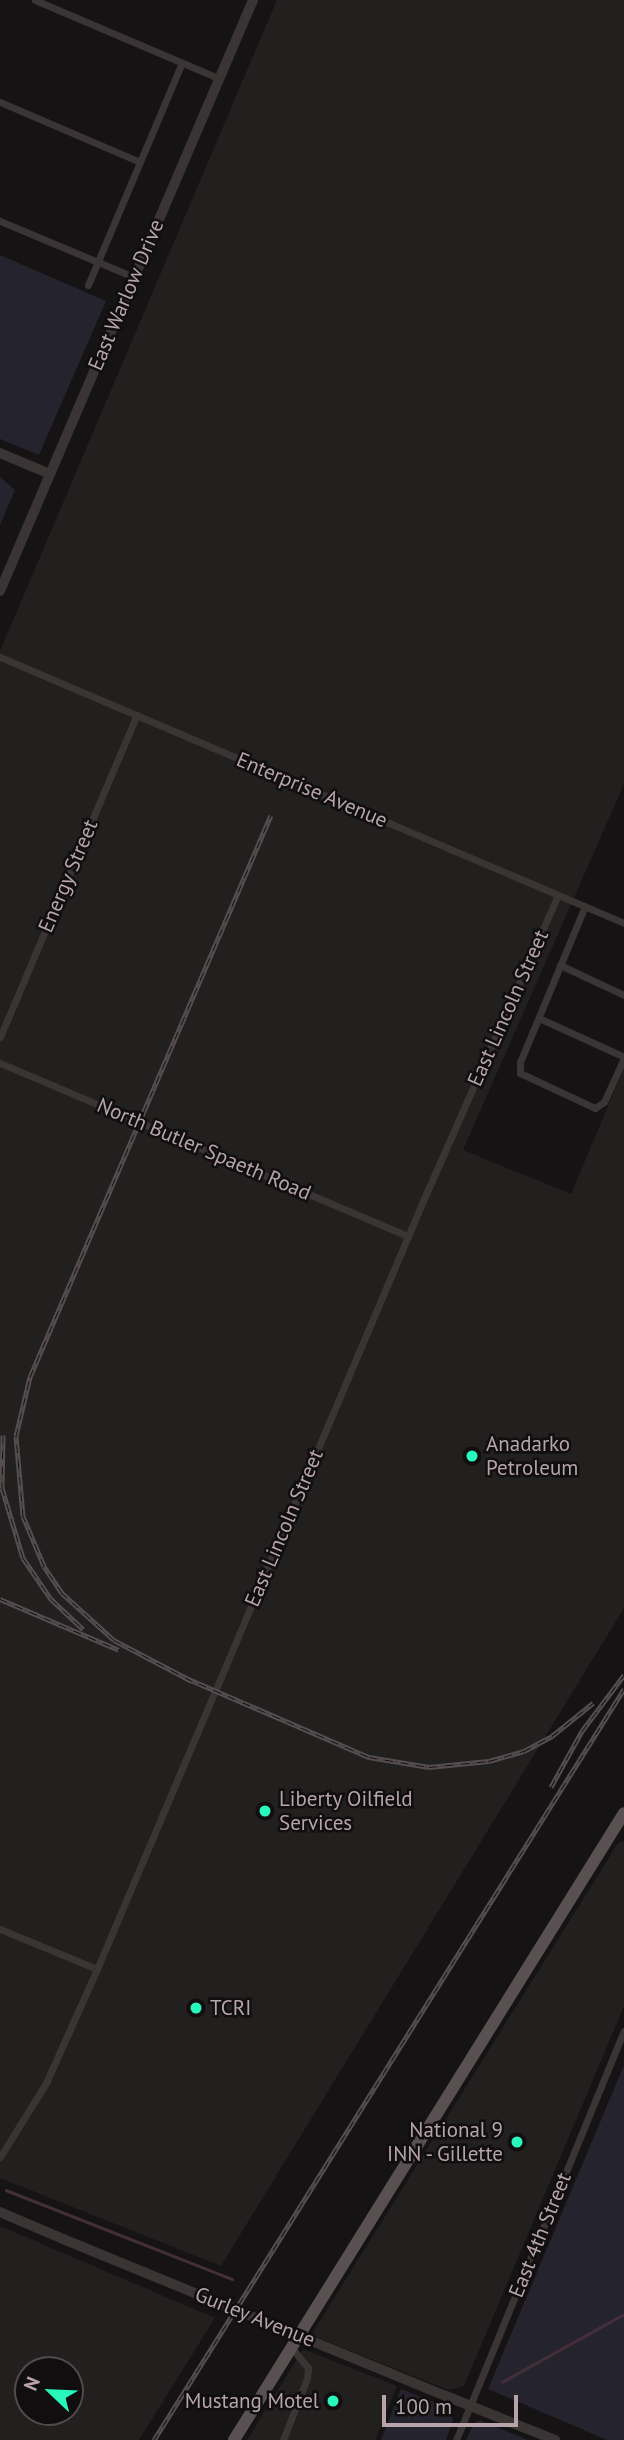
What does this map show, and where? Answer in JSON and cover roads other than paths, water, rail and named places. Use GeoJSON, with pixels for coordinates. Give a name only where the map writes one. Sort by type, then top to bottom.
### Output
{"type":"FeatureCollection","features":[{"type":"Feature","properties":{"kind":"main road"},"geometry":{"type":"LineString","coordinates":[[234,2440],[620,1828],[624,1813]]}},
{"type":"Feature","properties":{"kind":"street"},"geometry":{"type":"LineString","coordinates":[[35,0],[218,78]]}},
{"type":"Feature","properties":{"kind":"street","name":"East Warlow Drive"},"geometry":{"type":"LineString","coordinates":[[0,591],[253,0]]}},
{"type":"Feature","properties":{"kind":"street"},"geometry":{"type":"LineString","coordinates":[[88,285],[182,63]]}},
{"type":"Feature","properties":{"kind":"street"},"geometry":{"type":"LineString","coordinates":[[0,102],[140,162]]}},
{"type":"Feature","properties":{"kind":"street"},"geometry":{"type":"LineString","coordinates":[[0,220],[134,277]]}},
{"type":"Feature","properties":{"kind":"street"},"geometry":{"type":"LineString","coordinates":[[0,453],[50,474]]}},
{"type":"Feature","properties":{"kind":"street","name":"Enterprise Avenue"},"geometry":{"type":"LineString","coordinates":[[0,657],[624,923]]}},
{"type":"Feature","properties":{"kind":"street","name":"Energy Street"},"geometry":{"type":"LineString","coordinates":[[0,1037],[137,715]]}},
{"type":"Feature","properties":{"kind":"street","name":"East Lincoln Street"},"geometry":{"type":"LineString","coordinates":[[0,2157],[46,2083],[97,1969],[408,1236],[558,895]]}},
{"type":"Feature","properties":{"kind":"street"},"geometry":{"type":"LineString","coordinates":[[539,1018],[624,1057],[604,1102],[595,1108],[526,1079],[520,1062],[585,906]]}},
{"type":"Feature","properties":{"kind":"street"},"geometry":{"type":"LineString","coordinates":[[560,965],[624,995]]}},
{"type":"Feature","properties":{"kind":"street","name":"North Butler Spaeth Road"},"geometry":{"type":"LineString","coordinates":[[0,1063],[408,1236]]}},
{"type":"Feature","properties":{"kind":"street"},"geometry":{"type":"LineString","coordinates":[[0,1929],[97,1969]]}},
{"type":"Feature","properties":{"kind":"street","name":"East 4th Street"},"geometry":{"type":"LineString","coordinates":[[456,2440],[624,2031]]}},
{"type":"Feature","properties":{"kind":"street","name":"Gurley Avenue"},"geometry":{"type":"LineString","coordinates":[[0,2212],[555,2440]]}},
{"type":"Feature","properties":{"kind":"street"},"geometry":{"type":"LineString","coordinates":[[283,2440],[307,2378],[308,2368],[292,2348]]}},
{"type":"Feature","properties":{"kind":"waterway"},"geometry":{"type":"LineString","coordinates":[[6,2190],[232,2279]]}},
{"type":"Feature","properties":{"kind":"waterway"},"geometry":{"type":"LineString","coordinates":[[502,2382],[624,2314]]}},
{"type":"Feature","properties":{"kind":"railway"},"geometry":{"type":"LineString","coordinates":[[192,1681],[114,1640],[62,1593],[44,1566],[23,1516],[16,1436],[30,1377],[271,815]]}},
{"type":"Feature","properties":{"kind":"railway"},"geometry":{"type":"LineString","coordinates":[[3,1435],[2,1488],[23,1558],[51,1599],[83,1629]]}},
{"type":"Feature","properties":{"kind":"railway"},"geometry":{"type":"LineString","coordinates":[[0,1599],[119,1650]]}},
{"type":"Feature","properties":{"kind":"railway"},"geometry":{"type":"LineString","coordinates":[[551,1787],[582,1731],[624,1675]]}},
{"type":"Feature","properties":{"kind":"railway"},"geometry":{"type":"LineString","coordinates":[[184,1677],[369,1757],[429,1767],[489,1761],[524,1751],[552,1736],[593,1703]]}},
{"type":"Feature","properties":{"kind":"railway"},"geometry":{"type":"LineString","coordinates":[[154,2440],[624,1689]]}},
{"type":"Feature","properties":{"kind":"place","name":"Anadarko Petroleum"},"geometry":{"type":"Point","coordinates":[472,1456]}},
{"type":"Feature","properties":{"kind":"place","name":"Liberty Oilfield Services"},"geometry":{"type":"Point","coordinates":[265,1811]}},
{"type":"Feature","properties":{"kind":"place","name":"TCRI"},"geometry":{"type":"Point","coordinates":[196,2008]}},
{"type":"Feature","properties":{"kind":"place","name":"National 9 INN - Gillette"},"geometry":{"type":"Point","coordinates":[517,2142]}},
{"type":"Feature","properties":{"kind":"place","name":"Mustang Motel"},"geometry":{"type":"Point","coordinates":[333,2401]}}]}
